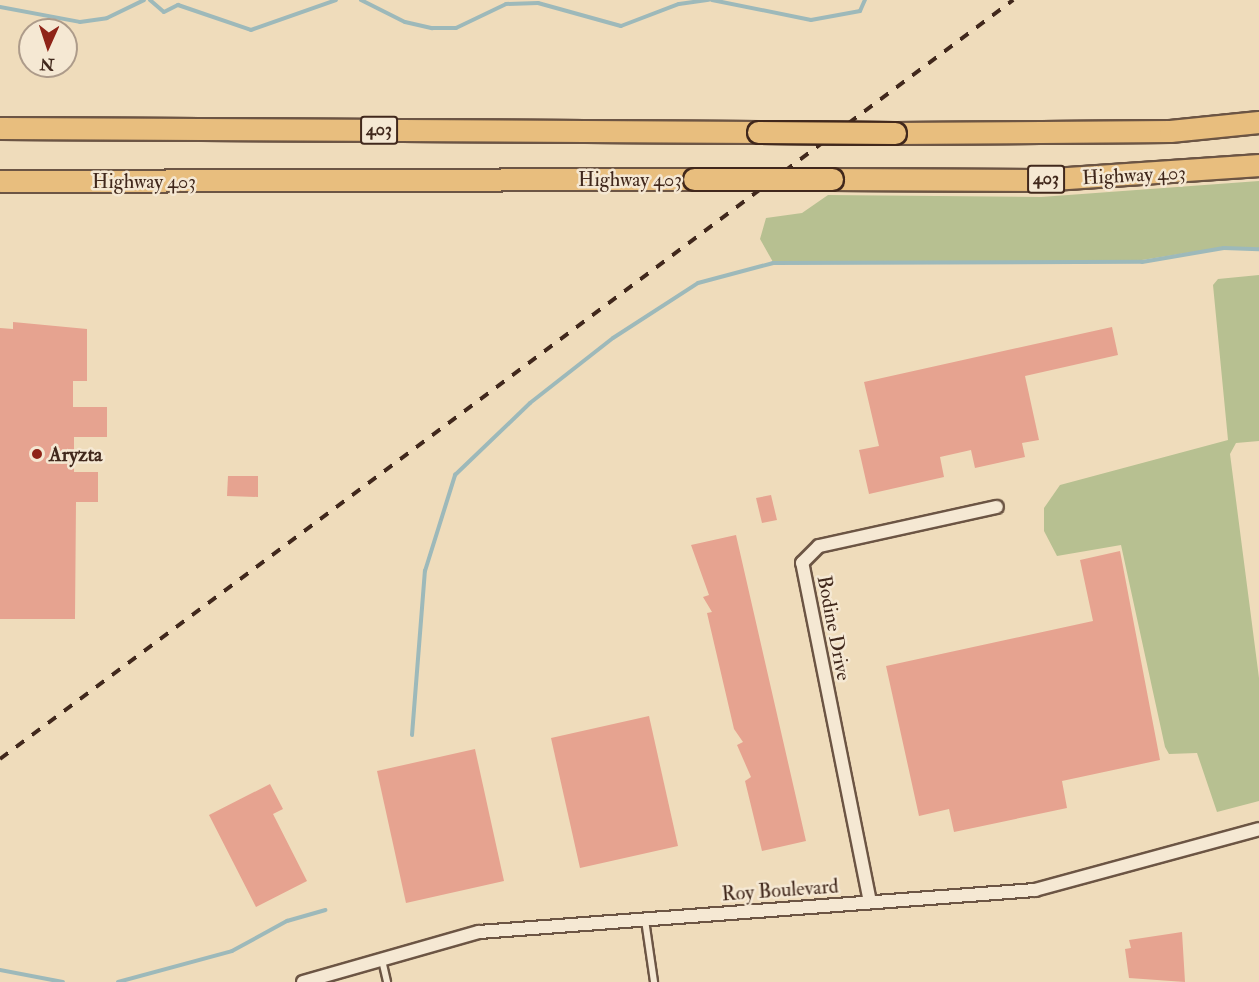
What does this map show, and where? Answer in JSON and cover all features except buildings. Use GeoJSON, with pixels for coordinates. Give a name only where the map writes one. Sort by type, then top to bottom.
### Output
{"type":"FeatureCollection","features":[{"type":"Feature","properties":{"kind":"highway","name":"403"},"geometry":{"type":"LineString","coordinates":[[0,128],[895,133],[1170,131],[1259,122]]}},
{"type":"Feature","properties":{"kind":"highway","name":"Highway 403"},"geometry":{"type":"LineString","coordinates":[[0,181],[1038,180],[1259,165]]}},
{"type":"Feature","properties":{"kind":"street","name":"Bodine Drive"},"geometry":{"type":"LineString","coordinates":[[870,902],[802,563],[819,546],[998,507]]}},
{"type":"Feature","properties":{"kind":"street","name":"Roy Boulevard"},"geometry":{"type":"LineString","coordinates":[[303,982],[479,932],[1035,890],[1259,829]]}},
{"type":"Feature","properties":{"kind":"lane"},"geometry":{"type":"LineString","coordinates":[[645,920],[654,982]]}},
{"type":"Feature","properties":{"kind":"lane"},"geometry":{"type":"LineString","coordinates":[[382,959],[387,982]]}},
{"type":"Feature","properties":{"kind":"green space"},"geometry":{"type":"Polygon","coordinates":[[[1259,181],[1259,248],[1224,247],[1142,260],[829,264],[773,262],[760,239],[766,218],[802,213],[828,195],[1041,197],[1259,181]]]}},
{"type":"Feature","properties":{"kind":"green space"},"geometry":{"type":"Polygon","coordinates":[[[1259,275],[1259,441],[1236,443],[1230,454],[1259,678],[1259,801],[1217,812],[1197,753],[1169,754],[1165,747],[1121,545],[1057,556],[1044,531],[1044,508],[1060,485],[1228,440],[1213,285],[1218,279],[1259,275]]]}},
{"type":"Feature","properties":{"kind":"waterway"},"geometry":{"type":"LineString","coordinates":[[0,7],[80,22],[107,18],[144,0]]}},
{"type":"Feature","properties":{"kind":"waterway"},"geometry":{"type":"LineString","coordinates":[[150,0],[164,12],[178,5],[251,30],[336,0]]}},
{"type":"Feature","properties":{"kind":"waterway"},"geometry":{"type":"LineString","coordinates":[[361,0],[405,22],[432,28],[456,28],[506,4],[538,3],[621,26],[679,4],[709,0]]}},
{"type":"Feature","properties":{"kind":"waterway"},"geometry":{"type":"LineString","coordinates":[[712,0],[811,20],[860,11],[865,0]]}},
{"type":"Feature","properties":{"kind":"waterway"},"geometry":{"type":"LineString","coordinates":[[412,735],[425,571],[455,475],[530,403],[613,338],[698,283],[773,263],[1142,262],[1224,248],[1259,249]]}},
{"type":"Feature","properties":{"kind":"waterway"},"geometry":{"type":"LineString","coordinates":[[118,982],[232,951],[287,921],[325,910]]}},
{"type":"Feature","properties":{"kind":"waterway"},"geometry":{"type":"LineString","coordinates":[[0,970],[63,982]]}},
{"type":"Feature","properties":{"kind":"railway"},"geometry":{"type":"LineString","coordinates":[[0,759],[1013,0]]}},
{"type":"Feature","properties":{"kind":"place","name":"Aryzta"},"geometry":{"type":"Point","coordinates":[37,454]}}]}
